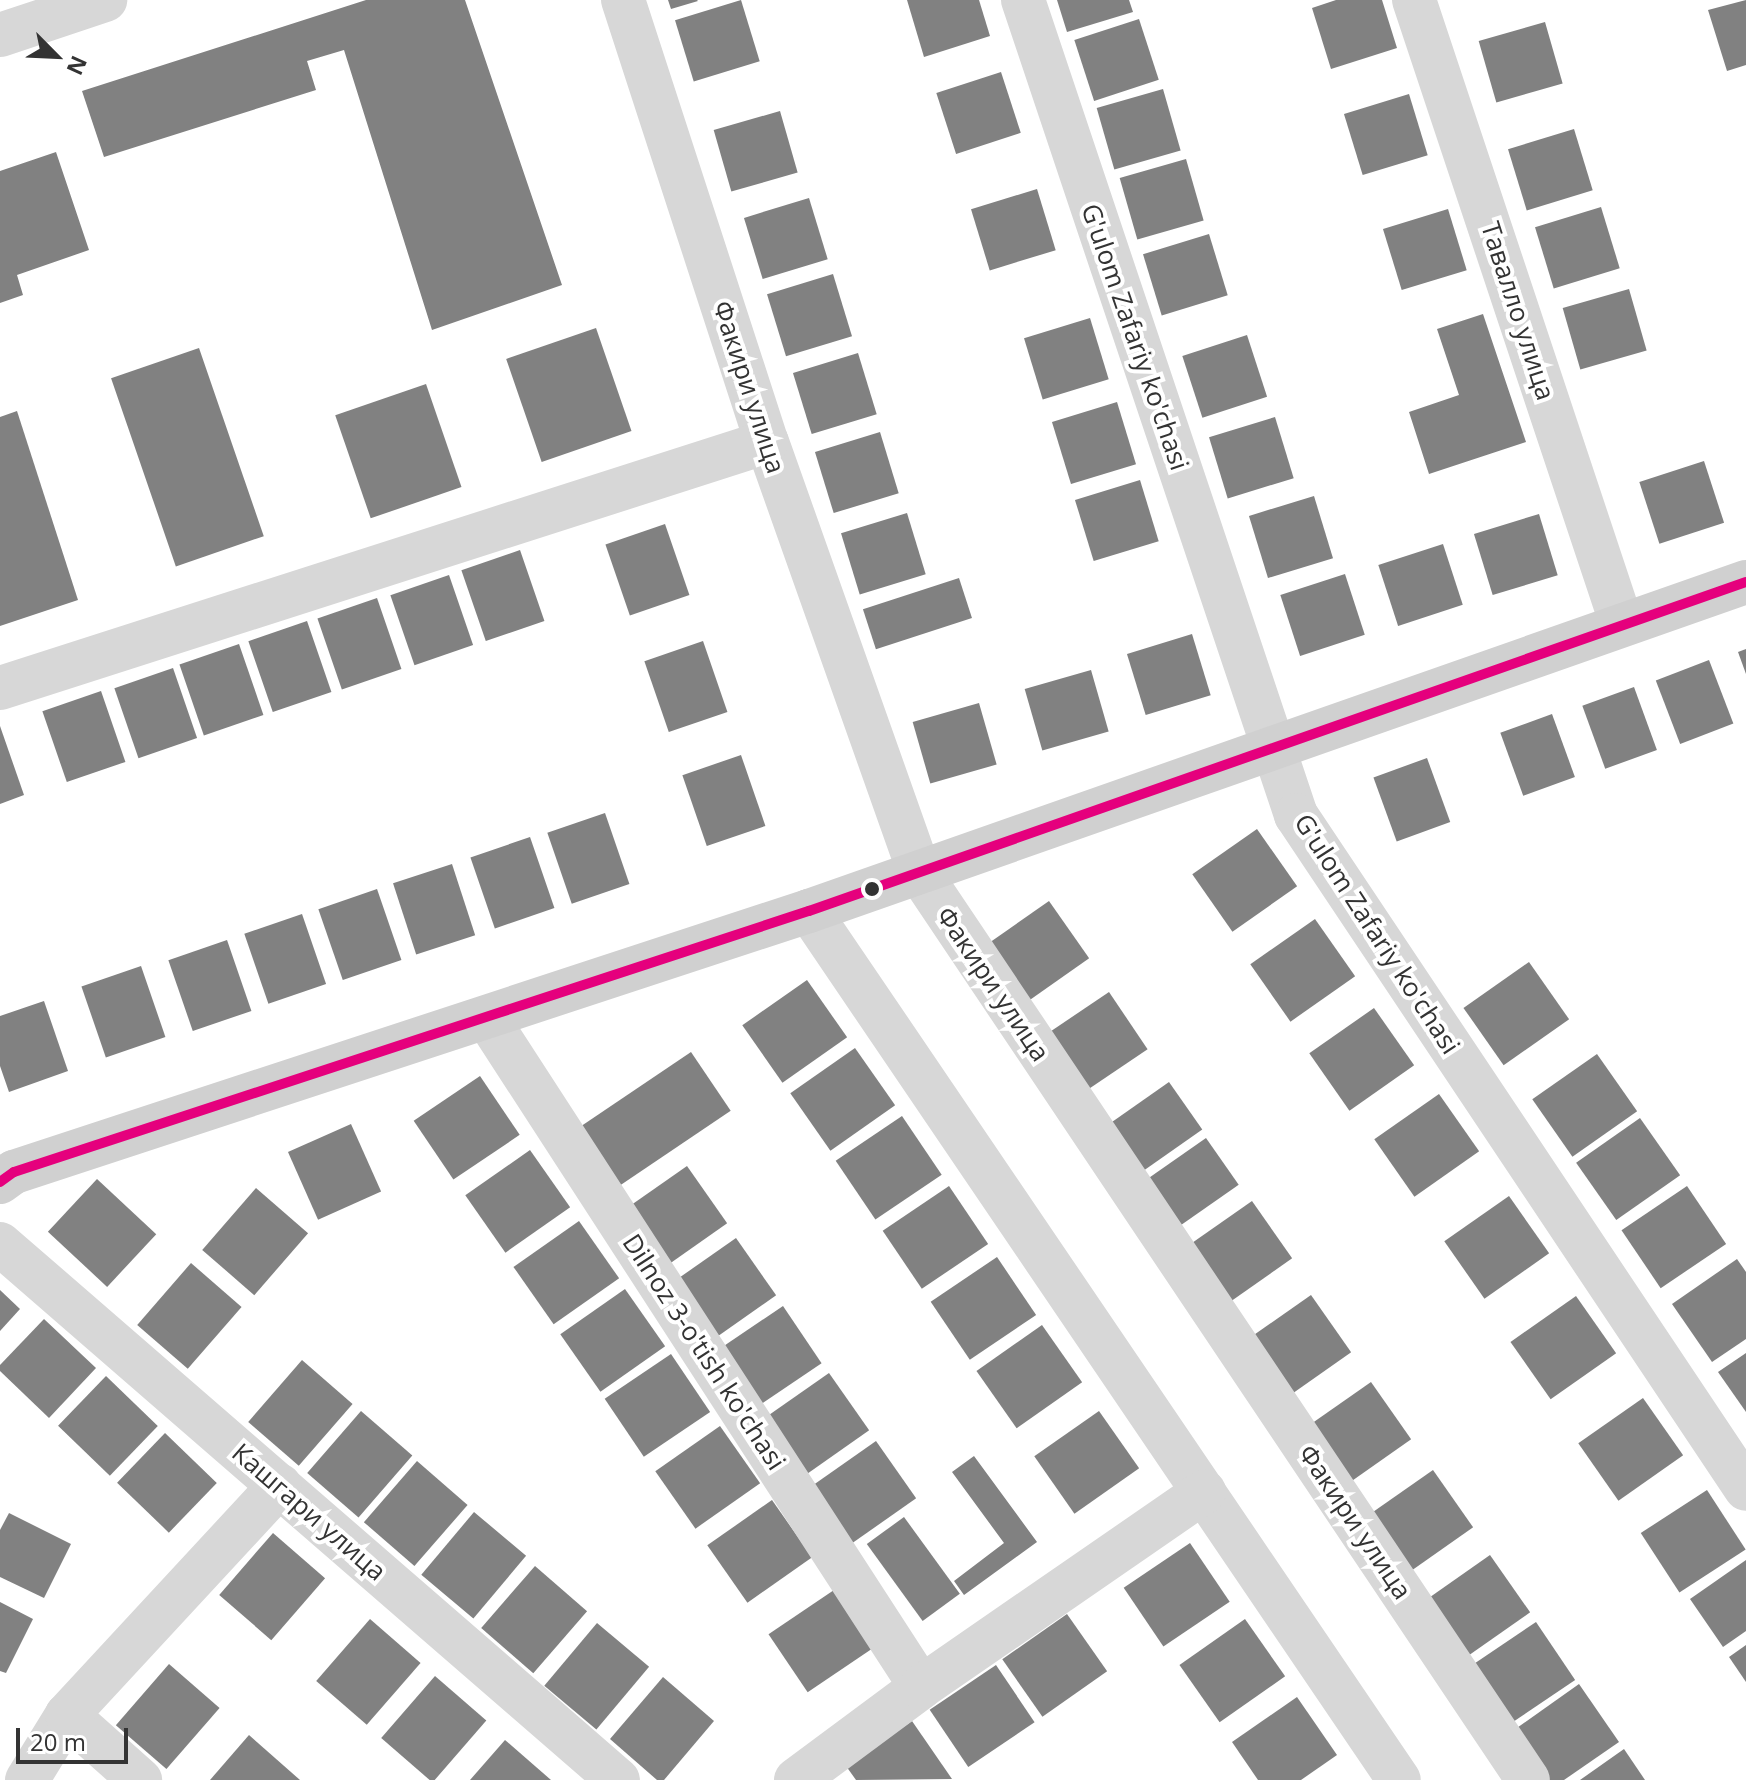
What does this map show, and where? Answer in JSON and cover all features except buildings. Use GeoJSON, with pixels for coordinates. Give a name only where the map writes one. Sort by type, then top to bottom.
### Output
{"type":"FeatureCollection","features":[{"type":"Feature","properties":{"kind":"street"},"geometry":{"type":"LineString","coordinates":[[0,35],[105,0]]}},
{"type":"Feature","properties":{"kind":"street","name":"Факири улица"},"geometry":{"type":"LineString","coordinates":[[623,0],[767,442],[919,872],[1528,1780]]}},
{"type":"Feature","properties":{"kind":"street","name":"G'ulom Zafariy ko'chasi"},"geometry":{"type":"LineString","coordinates":[[1023,0],[1296,815],[1746,1489]]}},
{"type":"Feature","properties":{"kind":"street","name":"Тавалло улица"},"geometry":{"type":"LineString","coordinates":[[1414,0],[1621,622]]}},
{"type":"Feature","properties":{"kind":"street"},"geometry":{"type":"LineString","coordinates":[[0,688],[767,442]]}},
{"type":"Feature","properties":{"kind":"street"},"geometry":{"type":"LineString","coordinates":[[0,1182],[14,1172],[809,911],[1274,750],[1621,622],[1746,582]]}},
{"type":"Feature","properties":{"kind":"street"},"geometry":{"type":"LineString","coordinates":[[809,911],[1399,1780]]}},
{"type":"Feature","properties":{"kind":"street","name":"Dilnoz 3-o'tish ko'chasi"},"geometry":{"type":"LineString","coordinates":[[487,1018],[921,1687]]}},
{"type":"Feature","properties":{"kind":"street","name":"Кашгари улица"},"geometry":{"type":"LineString","coordinates":[[0,1244],[618,1780]]}},
{"type":"Feature","properties":{"kind":"street"},"geometry":{"type":"LineString","coordinates":[[27,1780],[67,1715],[280,1485]]}},
{"type":"Feature","properties":{"kind":"street"},"geometry":{"type":"LineString","coordinates":[[796,1780],[921,1687],[1204,1492]]}},
{"type":"Feature","properties":{"kind":"street"},"geometry":{"type":"LineString","coordinates":[[67,1715],[140,1780]]}},
{"type":"Feature","properties":{"kind":"transit line"},"geometry":{"type":"LineString","coordinates":[[0,1182],[14,1172],[809,911],[1746,582]]}}]}
